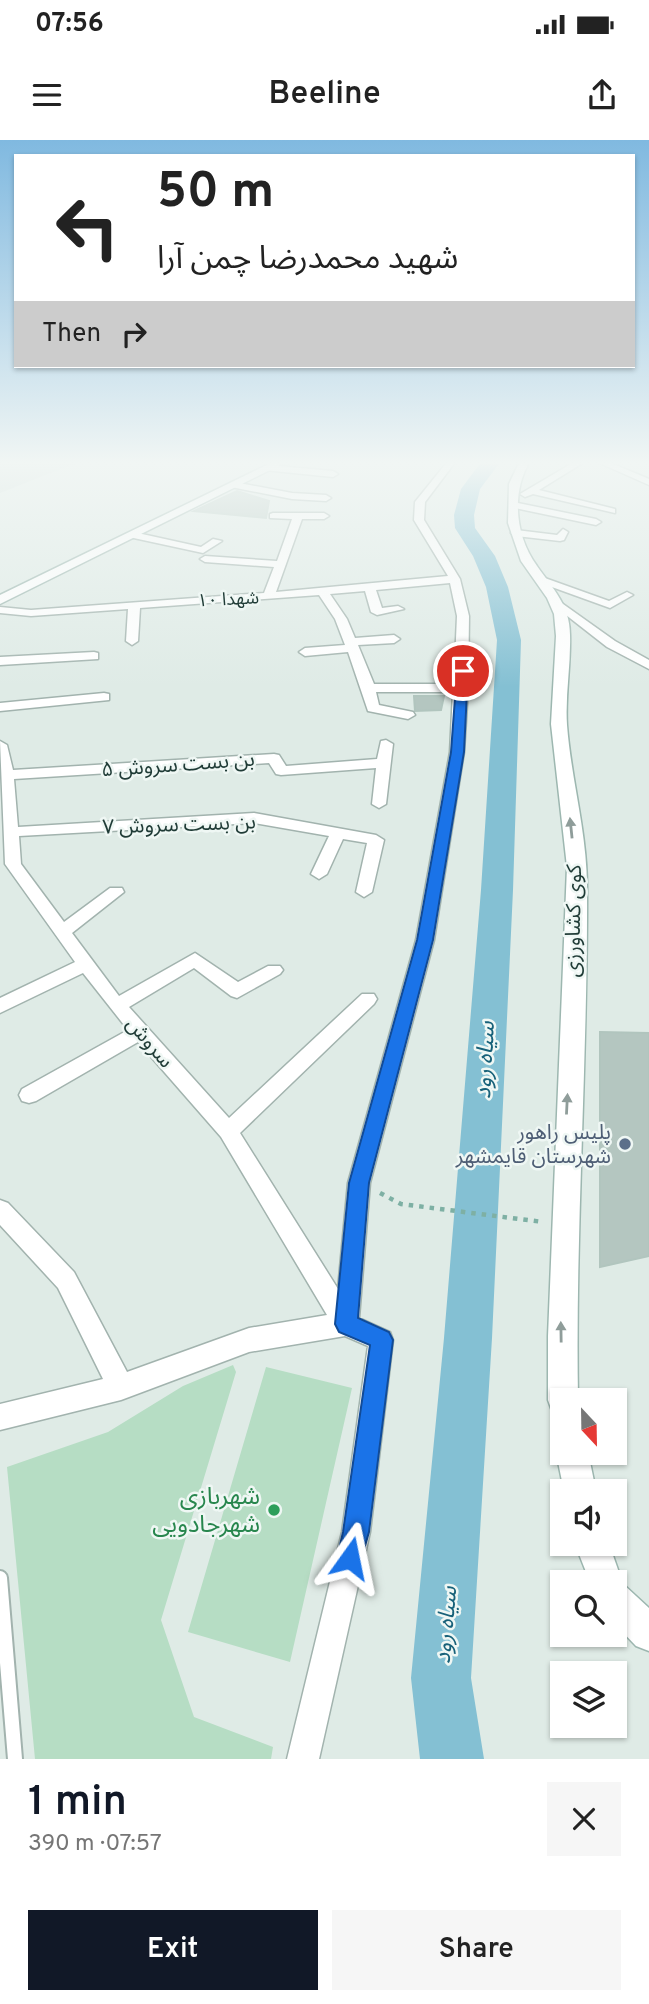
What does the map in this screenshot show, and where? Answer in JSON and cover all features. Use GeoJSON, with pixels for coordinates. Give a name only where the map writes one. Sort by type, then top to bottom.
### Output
{"type":"FeatureCollection","features":[{"type":"Feature","properties":{"kind":"street"},"geometry":{"type":"LineString","coordinates":[[0,600],[130,537]]}},
{"type":"Feature","properties":{"kind":"street"},"geometry":{"type":"LineString","coordinates":[[140,537],[203,550],[217,541]]}},
{"type":"Feature","properties":{"kind":"street"},"geometry":{"type":"LineString","coordinates":[[269,596],[290,537]]}},
{"type":"Feature","properties":{"kind":"street"},"geometry":{"type":"LineString","coordinates":[[346,1324],[359,1183],[425,940],[457,752],[462,688],[463,616],[455,579],[429,537]]}},
{"type":"Feature","properties":{"kind":"street","name":"کوی کشاورزی"},"geometry":{"type":"LineString","coordinates":[[517,537],[527,562],[542,580],[563,620],[559,724],[578,883],[563,1191],[563,1388]]}},
{"type":"Feature","properties":{"kind":"street"},"geometry":{"type":"LineString","coordinates":[[547,537],[560,538]]}},
{"type":"Feature","properties":{"kind":"street"},"geometry":{"type":"LineString","coordinates":[[205,559],[280,564]]}},
{"type":"Feature","properties":{"kind":"street","name":"شهدا ۱۰"},"geometry":{"type":"LineString","coordinates":[[0,610],[31,613],[455,579]]}},
{"type":"Feature","properties":{"kind":"street"},"geometry":{"type":"LineString","coordinates":[[542,580],[610,606],[627,595]]}},
{"type":"Feature","properties":{"kind":"street"},"geometry":{"type":"LineString","coordinates":[[370,587],[377,612],[398,609]]}},
{"type":"Feature","properties":{"kind":"street"},"geometry":{"type":"LineString","coordinates":[[322,591],[341,619],[369,688],[373,708],[408,715]]}},
{"type":"Feature","properties":{"kind":"street"},"geometry":{"type":"LineString","coordinates":[[555,602],[611,644],[649,665]]}},
{"type":"Feature","properties":{"kind":"street"},"geometry":{"type":"LineString","coordinates":[[132,641],[134,605]]}},
{"type":"Feature","properties":{"kind":"street"},"geometry":{"type":"LineString","coordinates":[[305,652],[394,639]]}},
{"type":"Feature","properties":{"kind":"street"},"geometry":{"type":"LineString","coordinates":[[0,661],[94,656]]}},
{"type":"Feature","properties":{"kind":"street"},"geometry":{"type":"LineString","coordinates":[[369,688],[462,688]]}},
{"type":"Feature","properties":{"kind":"street"},"geometry":{"type":"LineString","coordinates":[[0,707],[104,697]]}},
{"type":"Feature","properties":{"kind":"street"},"geometry":{"type":"LineString","coordinates":[[379,804],[386,744]]}},
{"type":"Feature","properties":{"kind":"street","name":"سروش"},"geometry":{"type":"LineString","coordinates":[[0,745],[4,769],[4,810],[10,832],[6,865],[118,1005],[228,1131],[346,1324]]}},
{"type":"Feature","properties":{"kind":"street","name":"بن بست سروش ۵"},"geometry":{"type":"LineString","coordinates":[[4,769],[274,758],[281,771],[383,763]]}},
{"type":"Feature","properties":{"kind":"street","name":"بن بست سروش ۷"},"geometry":{"type":"LineString","coordinates":[[10,832],[254,818],[376,840],[364,892]]}},
{"type":"Feature","properties":{"kind":"street"},"geometry":{"type":"LineString","coordinates":[[319,874],[338,834]]}},
{"type":"Feature","properties":{"kind":"street"},"geometry":{"type":"LineString","coordinates":[[62,932],[116,892]]}},
{"type":"Feature","properties":{"kind":"street"},"geometry":{"type":"LineString","coordinates":[[118,1005],[195,959],[237,991],[274,970]]}},
{"type":"Feature","properties":{"kind":"street"},"geometry":{"type":"LineString","coordinates":[[0,1006],[86,964]]}},
{"type":"Feature","properties":{"kind":"street"},"geometry":{"type":"LineString","coordinates":[[228,1131],[368,999]]}},
{"type":"Feature","properties":{"kind":"street"},"geometry":{"type":"LineString","coordinates":[[29,1095],[141,1031]]}},
{"type":"Feature","properties":{"kind":"street"},"geometry":{"type":"LineString","coordinates":[[0,1210],[66,1280],[121,1387]]}},
{"type":"Feature","properties":{"kind":"street"},"geometry":{"type":"LineString","coordinates":[[0,1417],[121,1387],[249,1340],[346,1324],[382,1340],[356,1532],[303,1759]]}},
{"type":"Feature","properties":{"kind":"street"},"geometry":{"type":"LineString","coordinates":[[627,1611],[649,1633]]}},
{"type":"Feature","properties":{"kind":"lane"},"geometry":{"type":"LineString","coordinates":[[0,1578],[15,1759]]}},
{"type":"Feature","properties":{"kind":"path"},"geometry":{"type":"LineString","coordinates":[[401,1204],[535,1220]]}},
{"type":"Feature","properties":{"kind":"green space"},"geometry":{"type":"Polygon","coordinates":[[[233,1365],[236,1372],[161,1620],[194,1717],[273,1747],[271,1759],[35,1759],[7,1467],[108,1432],[183,1386],[233,1365]]]}},
{"type":"Feature","properties":{"kind":"green space","name":"شهربازی شهرجادویی"},"geometry":{"type":"Polygon","coordinates":[[[266,1367],[352,1388],[290,1662],[188,1632],[266,1367]]]}},
{"type":"Feature","properties":{"kind":"building"},"geometry":{"type":"Polygon","coordinates":[[[414,696],[444,696],[441,710],[415,711],[414,696]]]}},
{"type":"Feature","properties":{"kind":"building","name":"پلیس راهور شهرستان قایمشهر"},"geometry":{"type":"Polygon","coordinates":[[[600,1032],[649,1033],[649,1256],[600,1267],[600,1032]]]}},
{"type":"Feature","properties":{"kind":"waterway","name":"سیاه رود"},"geometry":{"type":"LineString","coordinates":[[452,1759],[441,1678],[468,1338],[497,890],[509,640],[497,587],[484,556],[470,537]]}},
{"type":"Feature","properties":{"kind":"place","name":"پلیس راهور شهرستان قایمشهر"},"geometry":{"type":"Point","coordinates":[625,1144]}},
{"type":"Feature","properties":{"kind":"place","name":"شهربازی شهرجادویی"},"geometry":{"type":"Point","coordinates":[274,1510]}},
{"type":"Feature","properties":{"kind":"route"},"geometry":{"type":"LineString","coordinates":[[350,1558],[356,1532],[382,1340],[346,1324],[359,1183],[425,940],[457,752],[463,671]]}}]}
